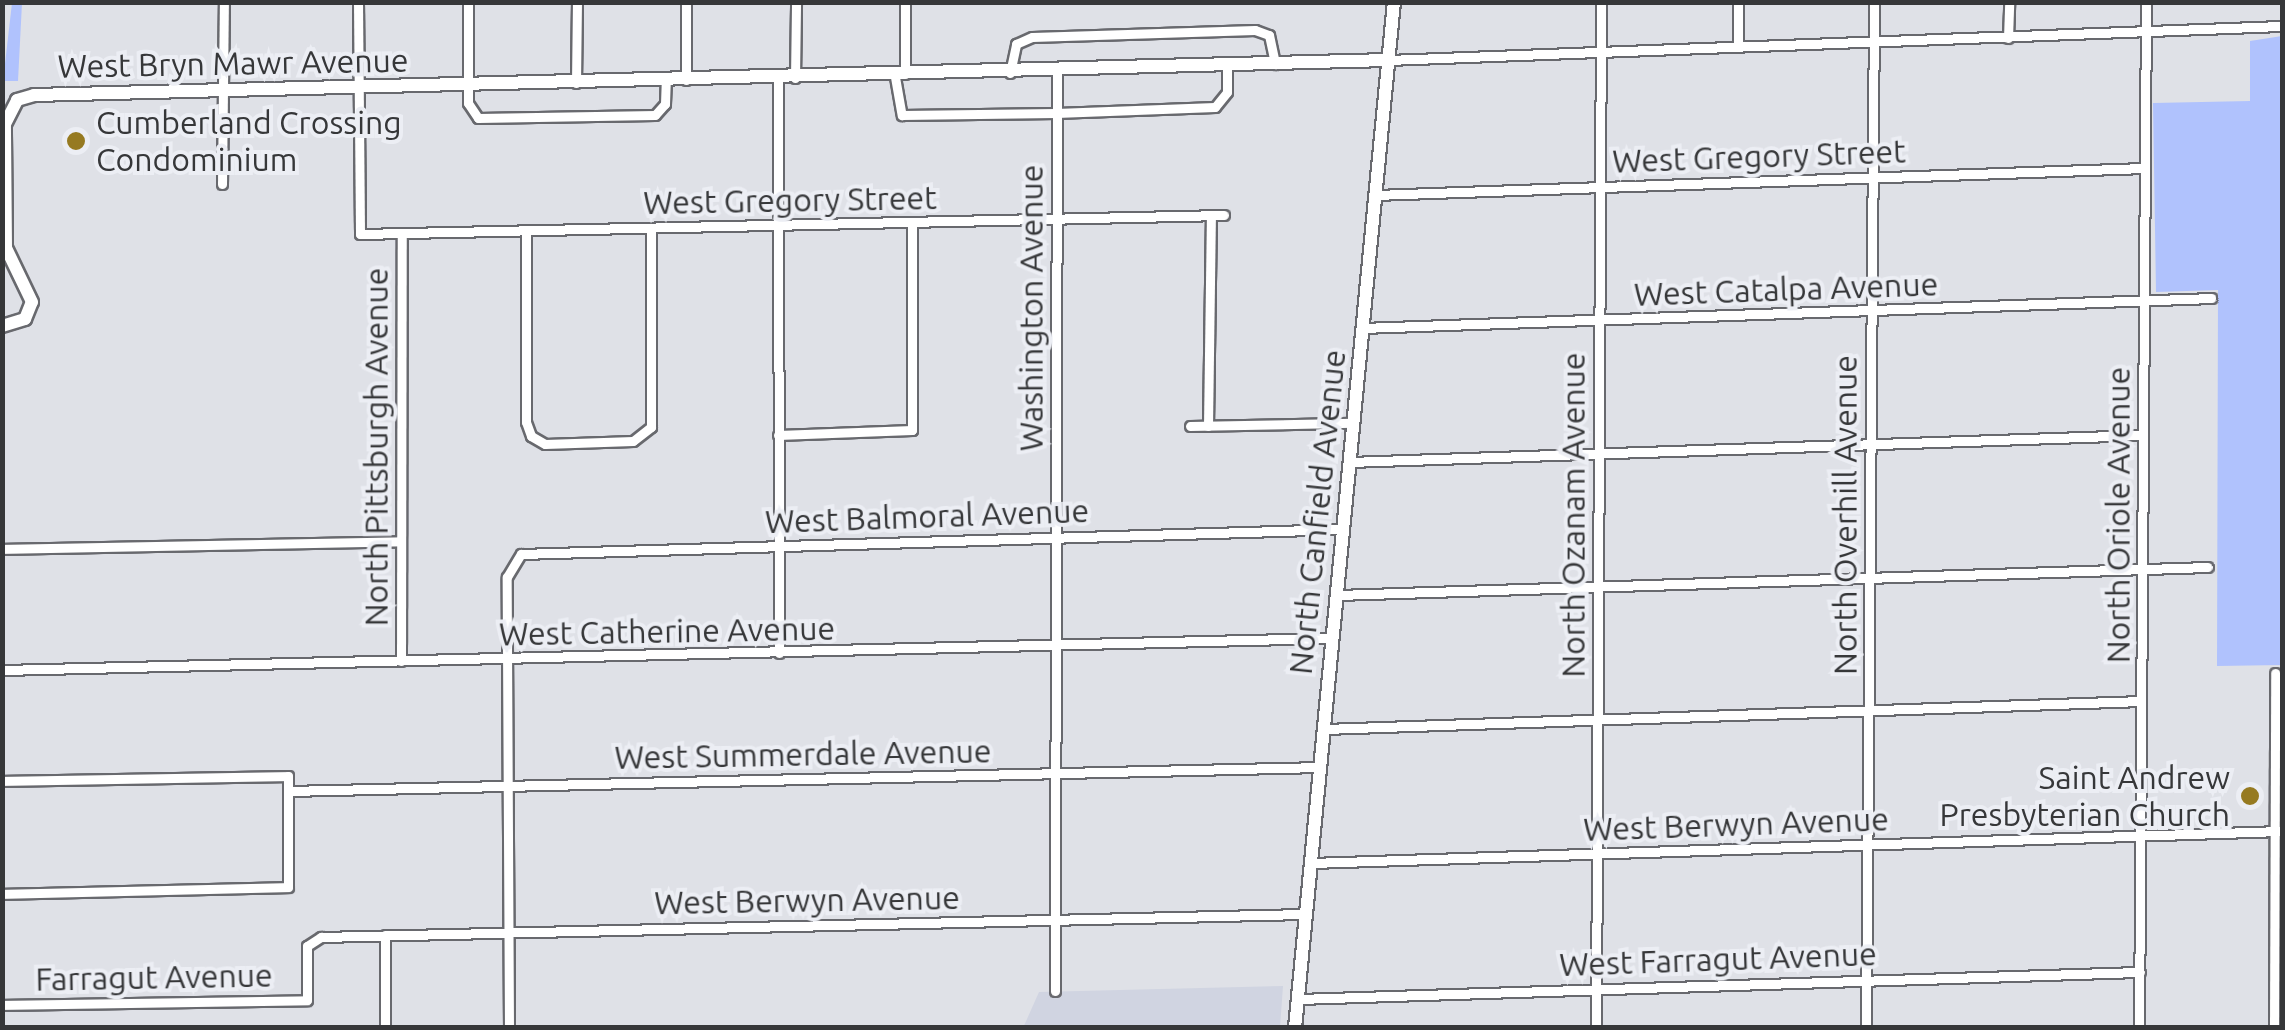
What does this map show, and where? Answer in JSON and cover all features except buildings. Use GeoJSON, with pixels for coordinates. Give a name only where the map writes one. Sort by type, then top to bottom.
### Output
{"type":"FeatureCollection","features":[{"type":"Feature","properties":{"kind":"street"},"geometry":{"type":"LineString","coordinates":[[222,184],[224,2]]}},
{"type":"Feature","properties":{"kind":"street"},"geometry":{"type":"LineString","coordinates":[[357,88],[358,2]]}},
{"type":"Feature","properties":{"kind":"street"},"geometry":{"type":"LineString","coordinates":[[468,2],[467,85],[472,114],[502,120],[655,115],[665,104],[666,81]]}},
{"type":"Feature","properties":{"kind":"street"},"geometry":{"type":"LineString","coordinates":[[576,83],[577,2]]}},
{"type":"Feature","properties":{"kind":"street"},"geometry":{"type":"LineString","coordinates":[[686,2],[686,80]]}},
{"type":"Feature","properties":{"kind":"street"},"geometry":{"type":"LineString","coordinates":[[794,78],[796,2]]}},
{"type":"Feature","properties":{"kind":"street"},"geometry":{"type":"LineString","coordinates":[[905,2],[900,77],[902,115],[1056,114],[1215,106],[1227,92],[1227,66]]}},
{"type":"Feature","properties":{"kind":"street","name":"North Canfield Avenue"},"geometry":{"type":"LineString","coordinates":[[1295,1028],[1394,2]]}},
{"type":"Feature","properties":{"kind":"street","name":"North Ozanam Avenue"},"geometry":{"type":"LineString","coordinates":[[1596,1028],[1601,2]]}},
{"type":"Feature","properties":{"kind":"street"},"geometry":{"type":"LineString","coordinates":[[1738,2],[1738,47]]}},
{"type":"Feature","properties":{"kind":"street","name":"North Overhill Avenue"},"geometry":{"type":"LineString","coordinates":[[1866,1028],[1874,2]]}},
{"type":"Feature","properties":{"kind":"street"},"geometry":{"type":"LineString","coordinates":[[2008,38],[2009,2]]}},
{"type":"Feature","properties":{"kind":"street","name":"North Oriole Avenue"},"geometry":{"type":"LineString","coordinates":[[2139,1028],[2146,2]]}},
{"type":"Feature","properties":{"kind":"street","name":"West Bryn Mawr Avenue"},"geometry":{"type":"LineString","coordinates":[[2,326],[26,319],[32,302],[6,248],[6,124],[17,100],[222,91],[1057,72],[2282,26]]}},
{"type":"Feature","properties":{"kind":"street"},"geometry":{"type":"LineString","coordinates":[[1010,73],[1016,44],[1050,36],[1255,30],[1269,35],[1275,64]]}},
{"type":"Feature","properties":{"kind":"street","name":"Washington Avenue"},"geometry":{"type":"LineString","coordinates":[[1054,991],[1057,72]]}},
{"type":"Feature","properties":{"kind":"street"},"geometry":{"type":"LineString","coordinates":[[778,79],[779,653]]}},
{"type":"Feature","properties":{"kind":"street","name":"West Gregory Street"},"geometry":{"type":"LineString","coordinates":[[357,88],[357,233],[1224,216]]}},
{"type":"Feature","properties":{"kind":"street","name":"West Gregory Street"},"geometry":{"type":"LineString","coordinates":[[1375,195],[2145,168]]}},
{"type":"Feature","properties":{"kind":"street"},"geometry":{"type":"LineString","coordinates":[[1208,426],[1211,216]]}},
{"type":"Feature","properties":{"kind":"street"},"geometry":{"type":"LineString","coordinates":[[778,435],[912,430],[912,222]]}},
{"type":"Feature","properties":{"kind":"street"},"geometry":{"type":"LineString","coordinates":[[526,230],[530,436],[545,444],[633,441],[646,433],[652,418],[652,228]]}},
{"type":"Feature","properties":{"kind":"street","name":"North Pittsburgh Avenue"},"geometry":{"type":"LineString","coordinates":[[400,662],[402,233]]}},
{"type":"Feature","properties":{"kind":"street","name":"West Catalpa Avenue"},"geometry":{"type":"LineString","coordinates":[[1362,328],[2211,298]]}},
{"type":"Feature","properties":{"kind":"street"},"geometry":{"type":"LineString","coordinates":[[1190,426],[1353,423]]}},
{"type":"Feature","properties":{"kind":"street"},"geometry":{"type":"LineString","coordinates":[[1350,462],[2143,434]]}},
{"type":"Feature","properties":{"kind":"street","name":"West Balmoral Avenue"},"geometry":{"type":"LineString","coordinates":[[509,660],[508,577],[515,559],[528,552],[1343,529]]}},
{"type":"Feature","properties":{"kind":"street"},"geometry":{"type":"LineString","coordinates":[[2,548],[401,541]]}},
{"type":"Feature","properties":{"kind":"street"},"geometry":{"type":"LineString","coordinates":[[1337,595],[2208,567]]}},
{"type":"Feature","properties":{"kind":"street","name":"West Catherine Avenue"},"geometry":{"type":"LineString","coordinates":[[2,670],[1332,638]]}},
{"type":"Feature","properties":{"kind":"street"},"geometry":{"type":"LineString","coordinates":[[509,660],[510,1028]]}},
{"type":"Feature","properties":{"kind":"street"},"geometry":{"type":"LineString","coordinates":[[2274,1028],[2279,831],[2275,673]]}},
{"type":"Feature","properties":{"kind":"street"},"geometry":{"type":"LineString","coordinates":[[1324,729],[2142,701]]}},
{"type":"Feature","properties":{"kind":"street","name":"West Summerdale Avenue"},"geometry":{"type":"LineString","coordinates":[[288,791],[1320,767]]}},
{"type":"Feature","properties":{"kind":"street"},"geometry":{"type":"LineString","coordinates":[[2,782],[288,776],[288,886],[2,894]]}},
{"type":"Feature","properties":{"kind":"street","name":"West Berwyn Avenue"},"geometry":{"type":"LineString","coordinates":[[1311,864],[2279,831]]}},
{"type":"Feature","properties":{"kind":"street","name":"West Berwyn Avenue"},"geometry":{"type":"LineString","coordinates":[[306,1000],[310,941],[510,932],[1306,914]]}},
{"type":"Feature","properties":{"kind":"street"},"geometry":{"type":"LineString","coordinates":[[385,936],[385,1028]]}},
{"type":"Feature","properties":{"kind":"street","name":"West Farragut Avenue"},"geometry":{"type":"LineString","coordinates":[[1298,999],[2140,972]]}},
{"type":"Feature","properties":{"kind":"street","name":"Farragut Avenue"},"geometry":{"type":"LineString","coordinates":[[2,1005],[306,1000]]}},
{"type":"Feature","properties":{"kind":"shaded area"},"geometry":{"type":"Polygon","coordinates":[[[12,3],[22,3],[18,81],[3,81],[12,3]]]}},
{"type":"Feature","properties":{"kind":"shaded area"},"geometry":{"type":"Polygon","coordinates":[[[2282,36],[2282,665],[2217,666],[2218,290],[2156,292],[2153,103],[2250,101],[2250,41],[2282,36]]]}},
{"type":"Feature","properties":{"kind":"shaded area"},"geometry":{"type":"Polygon","coordinates":[[[1283,986],[1280,1027],[1023,1028],[1039,992],[1283,986]]]}},
{"type":"Feature","properties":{"kind":"place","name":"Cumberland Crossing Condominium"},"geometry":{"type":"Point","coordinates":[76,141]}},
{"type":"Feature","properties":{"kind":"place","name":"Saint Andrew Presbyterian Church"},"geometry":{"type":"Point","coordinates":[2250,796]}}]}
